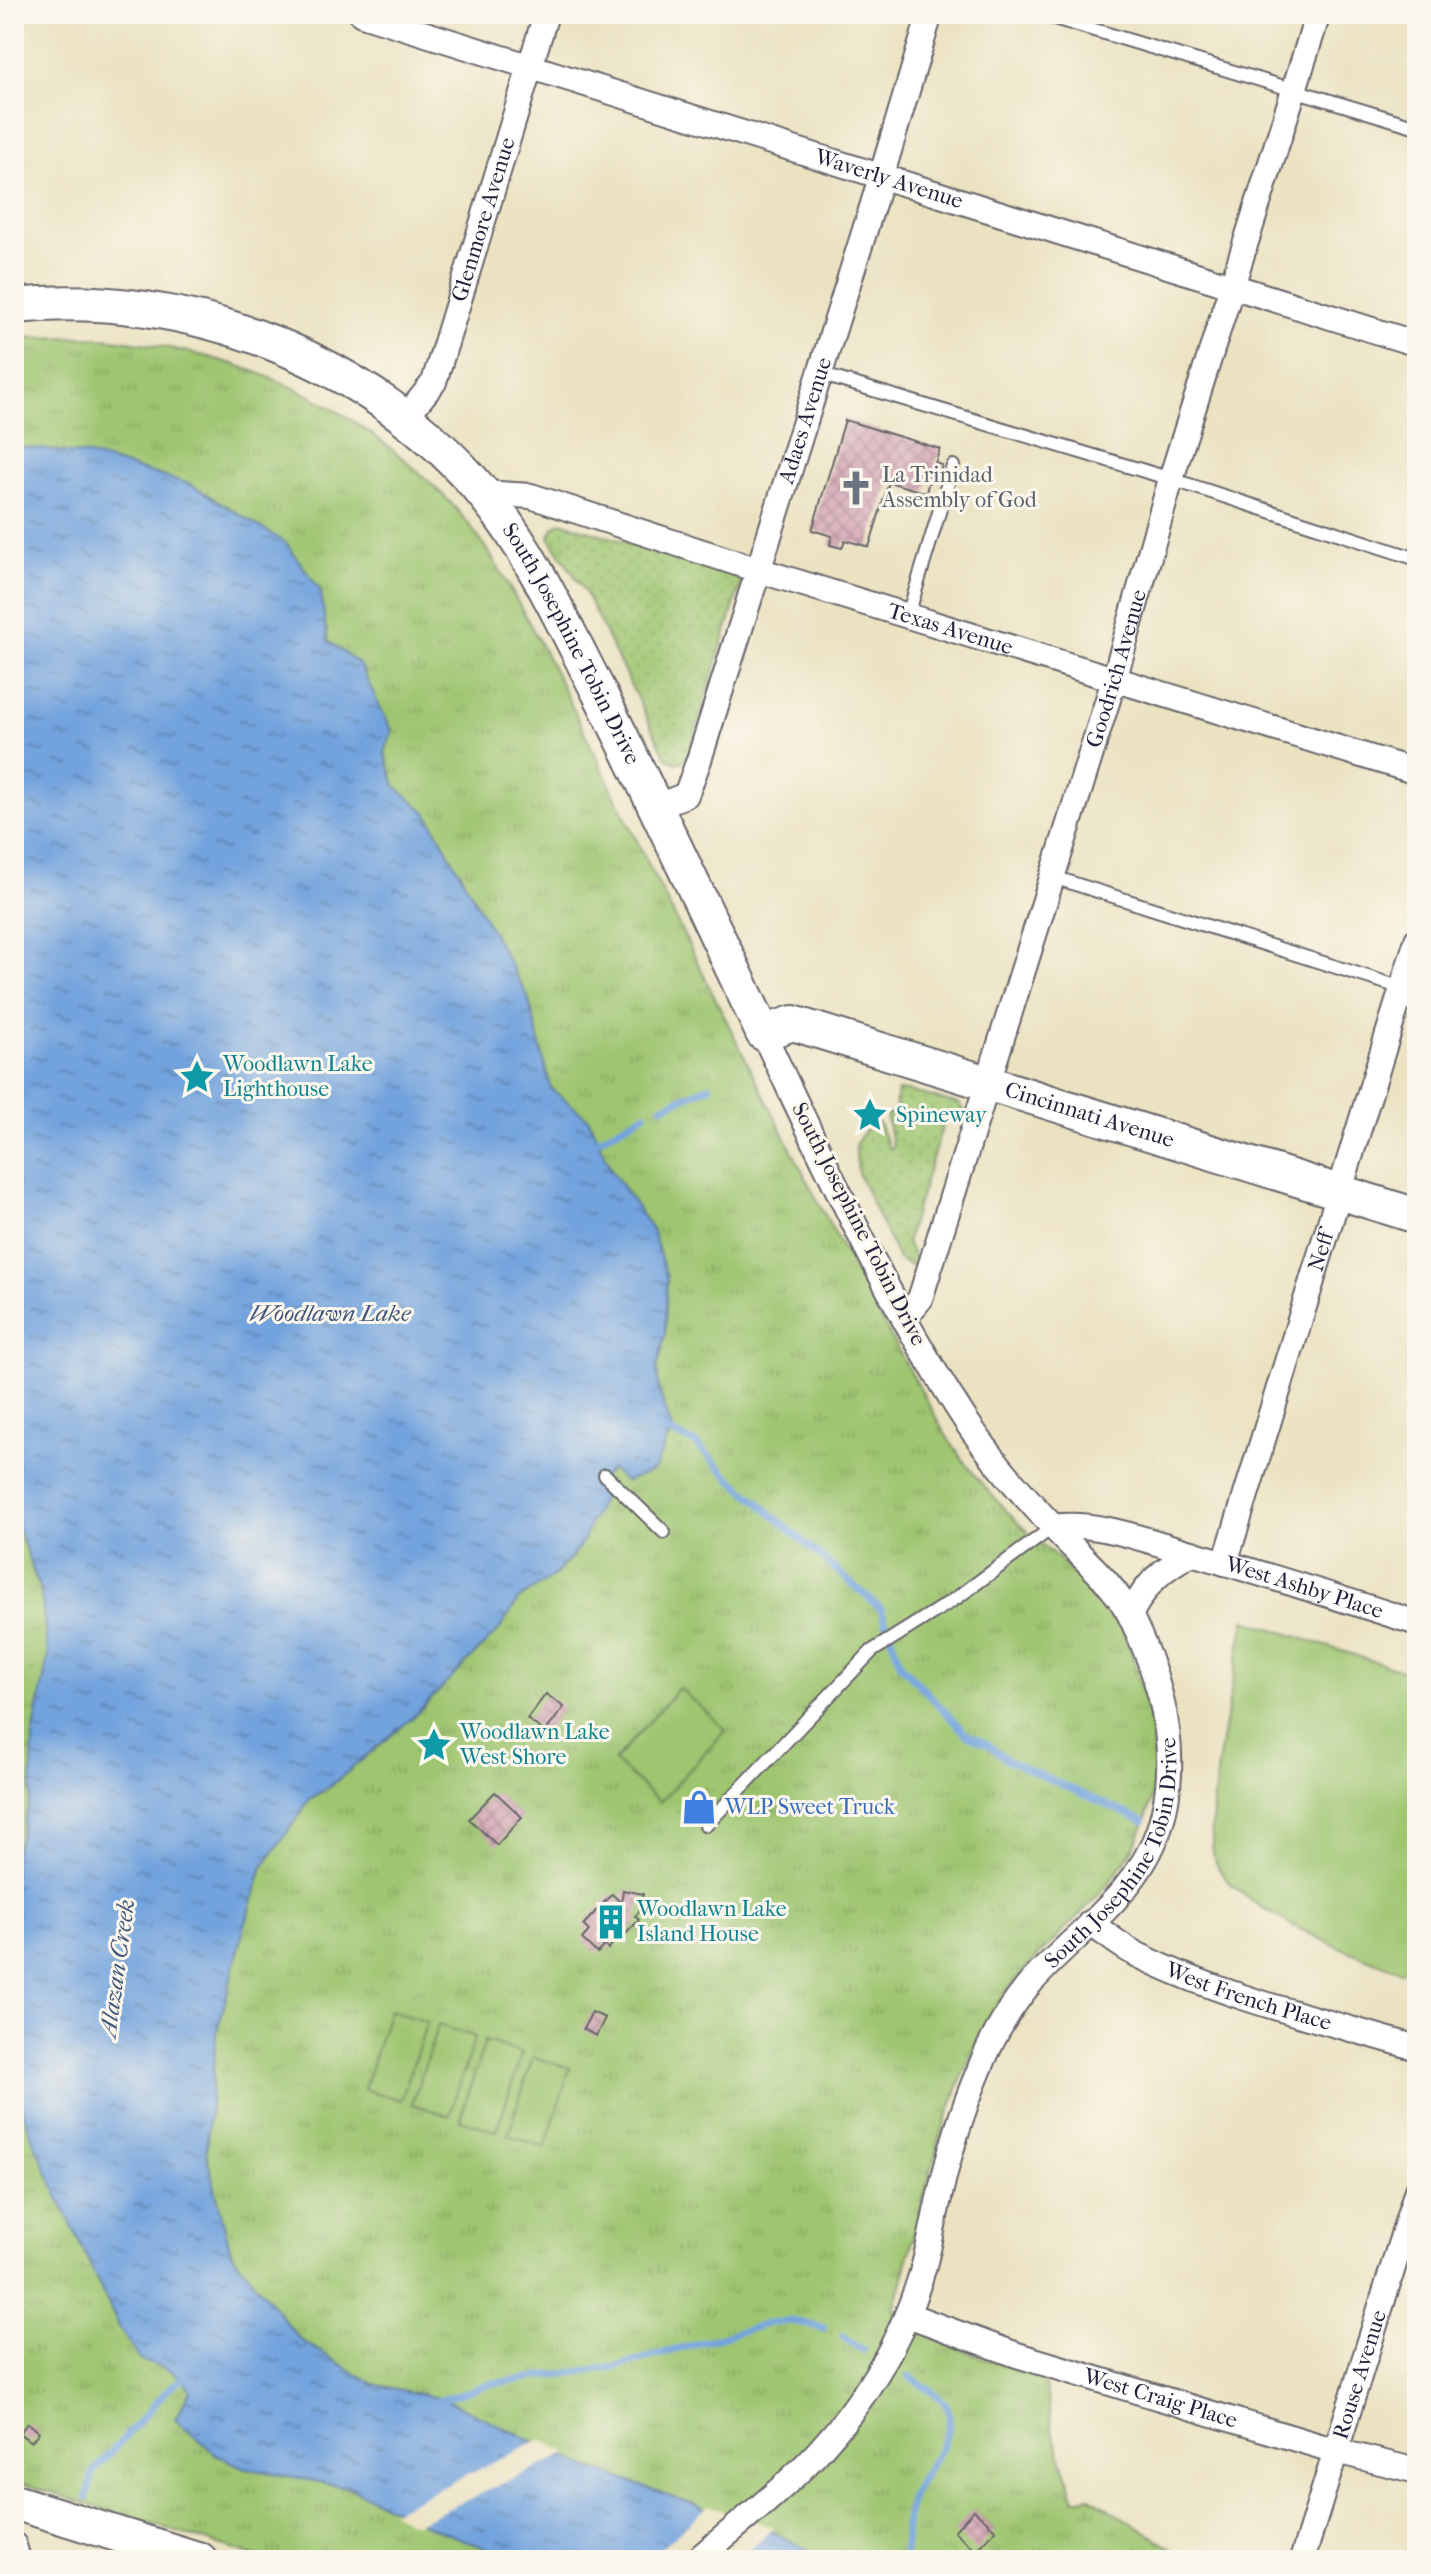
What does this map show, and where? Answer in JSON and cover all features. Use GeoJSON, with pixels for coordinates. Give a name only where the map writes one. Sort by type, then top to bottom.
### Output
{"type":"FeatureCollection","features":[{"type":"Feature","properties":{"kind":"street","name":"Waverly Avenue"},"geometry":{"type":"LineString","coordinates":[[362,14],[1417,344]]}},
{"type":"Feature","properties":{"kind":"street","name":"Glenmore Avenue"},"geometry":{"type":"LineString","coordinates":[[405,418],[434,382],[546,14]]}},
{"type":"Feature","properties":{"kind":"street","name":"Adaes Avenue"},"geometry":{"type":"LineString","coordinates":[[657,806],[686,795],[930,14]]}},
{"type":"Feature","properties":{"kind":"street","name":"Goodrich Avenue"},"geometry":{"type":"LineString","coordinates":[[904,1319],[920,1299],[1114,680],[1171,479],[1318,14]]}},
{"type":"Feature","properties":{"kind":"street","name":"South Josephine Tobin Drive"},"geometry":{"type":"LineString","coordinates":[[14,306],[96,303],[149,309],[205,319],[255,335],[304,356],[405,418],[445,453],[483,493],[525,552],[657,806],[859,1233],[904,1319],[959,1411],[988,1450],[1053,1527],[1107,1583],[1130,1615],[1160,1693],[1168,1734],[1169,1781],[1159,1827],[1140,1871],[1028,1986],[1009,2012],[989,2049],[977,2076],[941,2187],[921,2276],[908,2315],[875,2377],[850,2415],[816,2455],[697,2560]]}},
{"type":"Feature","properties":{"kind":"street","name":"Texas Avenue"},"geometry":{"type":"LineString","coordinates":[[483,493],[531,496],[758,570],[1417,772]]}},
{"type":"Feature","properties":{"kind":"street","name":"Neff"},"geometry":{"type":"LineString","coordinates":[[1225,1563],[1417,940]]}},
{"type":"Feature","properties":{"kind":"street","name":"Cincinnati Avenue"},"geometry":{"type":"LineString","coordinates":[[763,1033],[793,1023],[1417,1216]]}},
{"type":"Feature","properties":{"kind":"street","name":"West Ashby Place"},"geometry":{"type":"LineString","coordinates":[[1053,1527],[1075,1524],[1099,1527],[1417,1623]]}},
{"type":"Feature","properties":{"kind":"street"},"geometry":{"type":"LineString","coordinates":[[1130,1615],[1155,1576],[1192,1553]]}},
{"type":"Feature","properties":{"kind":"street","name":"West French Place"},"geometry":{"type":"LineString","coordinates":[[1090,1923],[1133,1952],[1177,1973],[1223,1990],[1417,2048]]}},
{"type":"Feature","properties":{"kind":"street","name":"Rouse Avenue"},"geometry":{"type":"LineString","coordinates":[[1302,2560],[1417,2190]]}},
{"type":"Feature","properties":{"kind":"street","name":"West Craig Place"},"geometry":{"type":"LineString","coordinates":[[908,2315],[1017,2355],[1336,2451],[1417,2471]]}},
{"type":"Feature","properties":{"kind":"street"},"geometry":{"type":"LineString","coordinates":[[14,2502],[200,2560]]}},
{"type":"Feature","properties":{"kind":"street"},"geometry":{"type":"LineString","coordinates":[[14,2545],[18,2560]]}},
{"type":"Feature","properties":{"kind":"lane"},"geometry":{"type":"LineString","coordinates":[[1041,14],[1417,127]]}},
{"type":"Feature","properties":{"kind":"lane"},"geometry":{"type":"LineString","coordinates":[[820,374],[1171,479],[1417,559]]}},
{"type":"Feature","properties":{"kind":"lane"},"geometry":{"type":"LineString","coordinates":[[908,615],[953,466]]}},
{"type":"Feature","properties":{"kind":"lane"},"geometry":{"type":"LineString","coordinates":[[1053,877],[1402,988]]}},
{"type":"Feature","properties":{"kind":"lane"},"geometry":{"type":"LineString","coordinates":[[605,1475],[664,1532]]}},
{"type":"Feature","properties":{"kind":"lane"},"geometry":{"type":"LineString","coordinates":[[706,1825],[872,1651],[949,1603],[1053,1527]]}},
{"type":"Feature","properties":{"kind":"green space"},"geometry":{"type":"Polygon","coordinates":[[[90,337],[142,343],[238,366],[326,404],[367,430],[406,461],[468,523],[497,566],[547,657],[820,1205],[946,1435],[998,1502],[1091,1589],[1121,1628],[1141,1684],[1153,1743],[1152,1797],[1142,1831],[1125,1861],[1104,1888],[1005,1993],[989,2019],[949,2112],[894,2309],[933,2338],[1045,2378],[1051,2427],[1075,2499],[1089,2496],[1190,2560],[267,2560],[14,2481],[14,338],[90,337]]]}},
{"type":"Feature","properties":{"kind":"green space"},"geometry":{"type":"Polygon","coordinates":[[[561,522],[738,577],[741,583],[689,753],[680,762],[670,760],[664,753],[585,592],[549,537],[561,522]]]}},
{"type":"Feature","properties":{"kind":"green space"},"geometry":{"type":"Polygon","coordinates":[[[898,1091],[959,1104],[964,1111],[945,1118],[906,1242],[917,1262],[911,1266],[898,1259],[858,1173],[855,1145],[873,1119],[879,1123],[889,1149],[893,1148],[886,1115],[888,1113],[910,1122],[895,1105],[898,1091]]]}},
{"type":"Feature","properties":{"kind":"green space"},"geometry":{"type":"Polygon","coordinates":[[[1245,1620],[1417,1675],[1417,1977],[1338,1947],[1279,1918],[1253,1902],[1217,1866],[1212,1848],[1215,1785],[1245,1620]]]}},
{"type":"Feature","properties":{"kind":"green space"},"geometry":{"type":"Polygon","coordinates":[[[679,1688],[726,1730],[660,1802],[614,1761],[679,1688]]]}},
{"type":"Feature","properties":{"kind":"green space"},"geometry":{"type":"Polygon","coordinates":[[[389,2010],[427,2022],[401,2100],[364,2089],[389,2010]]]}},
{"type":"Feature","properties":{"kind":"green space"},"geometry":{"type":"Polygon","coordinates":[[[438,2025],[475,2037],[449,2116],[412,2104],[438,2025]]]}},
{"type":"Feature","properties":{"kind":"green space"},"geometry":{"type":"Polygon","coordinates":[[[485,2041],[522,2053],[497,2131],[460,2120],[485,2041]]]}},
{"type":"Feature","properties":{"kind":"green space"},"geometry":{"type":"Polygon","coordinates":[[[533,2057],[570,2068],[545,2147],[508,2135],[533,2057]]]}},
{"type":"Feature","properties":{"kind":"water","name":"Woodlawn Lake"},"geometry":{"type":"Polygon","coordinates":[[[14,446],[89,455],[190,484],[286,543],[320,590],[328,641],[359,664],[392,731],[385,753],[395,786],[427,813],[528,997],[551,1089],[588,1118],[612,1171],[652,1230],[667,1278],[665,1334],[657,1369],[659,1390],[672,1429],[654,1470],[625,1482],[611,1469],[597,1483],[605,1493],[578,1550],[555,1575],[519,1599],[499,1630],[412,1718],[333,1784],[310,1799],[263,1867],[216,2037],[206,2152],[231,2252],[299,2339],[373,2384],[444,2399],[590,2468],[769,2530],[828,2560],[516,2560],[426,2525],[351,2488],[245,2468],[217,2455],[175,2419],[190,2390],[169,2370],[141,2361],[120,2329],[31,2135],[14,2080],[14,1857],[31,1796],[33,1736],[48,1657],[41,1593],[14,1517],[14,446]]]}},
{"type":"Feature","properties":{"kind":"pier"},"geometry":{"type":"Polygon","coordinates":[[[541,2440],[569,2453],[415,2524],[390,2512],[541,2440]]]}},
{"type":"Feature","properties":{"kind":"pier"},"geometry":{"type":"Polygon","coordinates":[[[709,2505],[774,2528],[739,2560],[648,2560],[709,2505]]]}},
{"type":"Feature","properties":{"kind":"building","name":"La Trinidad Assembly of God"},"geometry":{"type":"Polygon","coordinates":[[[845,420],[940,449],[935,463],[942,465],[937,482],[929,480],[926,493],[889,482],[869,547],[845,540],[842,548],[830,545],[832,536],[812,530],[845,420]]]}},
{"type":"Feature","properties":{"kind":"building"},"geometry":{"type":"Polygon","coordinates":[[[546,1694],[564,1707],[545,1732],[527,1719],[546,1694]]]}},
{"type":"Feature","properties":{"kind":"building"},"geometry":{"type":"Polygon","coordinates":[[[495,1792],[522,1817],[497,1845],[469,1819],[495,1792]]]}},
{"type":"Feature","properties":{"kind":"building","name":"Woodlawn Lake Island House"},"geometry":{"type":"Polygon","coordinates":[[[623,1890],[643,1894],[635,1916],[639,1920],[608,1949],[605,1945],[597,1953],[582,1939],[589,1931],[583,1925],[612,1894],[621,1903],[623,1890]]]}},
{"type":"Feature","properties":{"kind":"building"},"geometry":{"type":"Polygon","coordinates":[[[592,2012],[605,2018],[596,2036],[583,2029],[592,2012]]]}},
{"type":"Feature","properties":{"kind":"building"},"geometry":{"type":"Polygon","coordinates":[[[28,2423],[39,2432],[31,2442],[19,2433],[28,2423]]]}},
{"type":"Feature","properties":{"kind":"building"},"geometry":{"type":"Polygon","coordinates":[[[974,2510],[996,2530],[976,2551],[954,2531],[974,2510]]]}},
{"type":"Feature","properties":{"kind":"waterway"},"geometry":{"type":"LineString","coordinates":[[662,1107],[710,1086]]}},
{"type":"Feature","properties":{"kind":"waterway"},"geometry":{"type":"LineString","coordinates":[[598,1140],[645,1114]]}},
{"type":"Feature","properties":{"kind":"waterway"},"geometry":{"type":"LineString","coordinates":[[662,1429],[695,1443],[728,1476],[881,1609],[901,1665],[966,1734],[989,1745],[1009,1761],[1143,1821]]}},
{"type":"Feature","properties":{"kind":"waterway"},"geometry":{"type":"LineString","coordinates":[[434,2402],[494,2383],[615,2367],[770,2323],[792,2321],[824,2328]]}},
{"type":"Feature","properties":{"kind":"waterway"},"geometry":{"type":"LineString","coordinates":[[843,2337],[863,2350]]}},
{"type":"Feature","properties":{"kind":"waterway"},"geometry":{"type":"LineString","coordinates":[[87,2497],[93,2472],[172,2385],[189,2375]]}},
{"type":"Feature","properties":{"kind":"waterway"},"geometry":{"type":"LineString","coordinates":[[905,2556],[910,2504],[916,2488],[943,2444],[949,2420],[947,2408],[940,2398],[909,2377]]}},
{"type":"Feature","properties":{"kind":"place","name":"La Trinidad Assembly of God"},"geometry":{"type":"Point","coordinates":[856,488]}},
{"type":"Feature","properties":{"kind":"place","name":"Woodlawn Lake Lighthouse"},"geometry":{"type":"Point","coordinates":[197,1077]}},
{"type":"Feature","properties":{"kind":"place","name":"Spineway"},"geometry":{"type":"Point","coordinates":[870,1115]}},
{"type":"Feature","properties":{"kind":"place","name":"Woodlawn Lake West Shore"},"geometry":{"type":"Point","coordinates":[434,1745]}},
{"type":"Feature","properties":{"kind":"place","name":"WLP Sweet Truck"},"geometry":{"type":"Point","coordinates":[699,1807]}},
{"type":"Feature","properties":{"kind":"place","name":"Woodlawn Lake Island House"},"geometry":{"type":"Point","coordinates":[611,1922]}},
{"type":"Feature","properties":{"kind":"water label","name":"Alazan Creek"},"geometry":{"type":"Point","coordinates":[117,1968]}}]}
